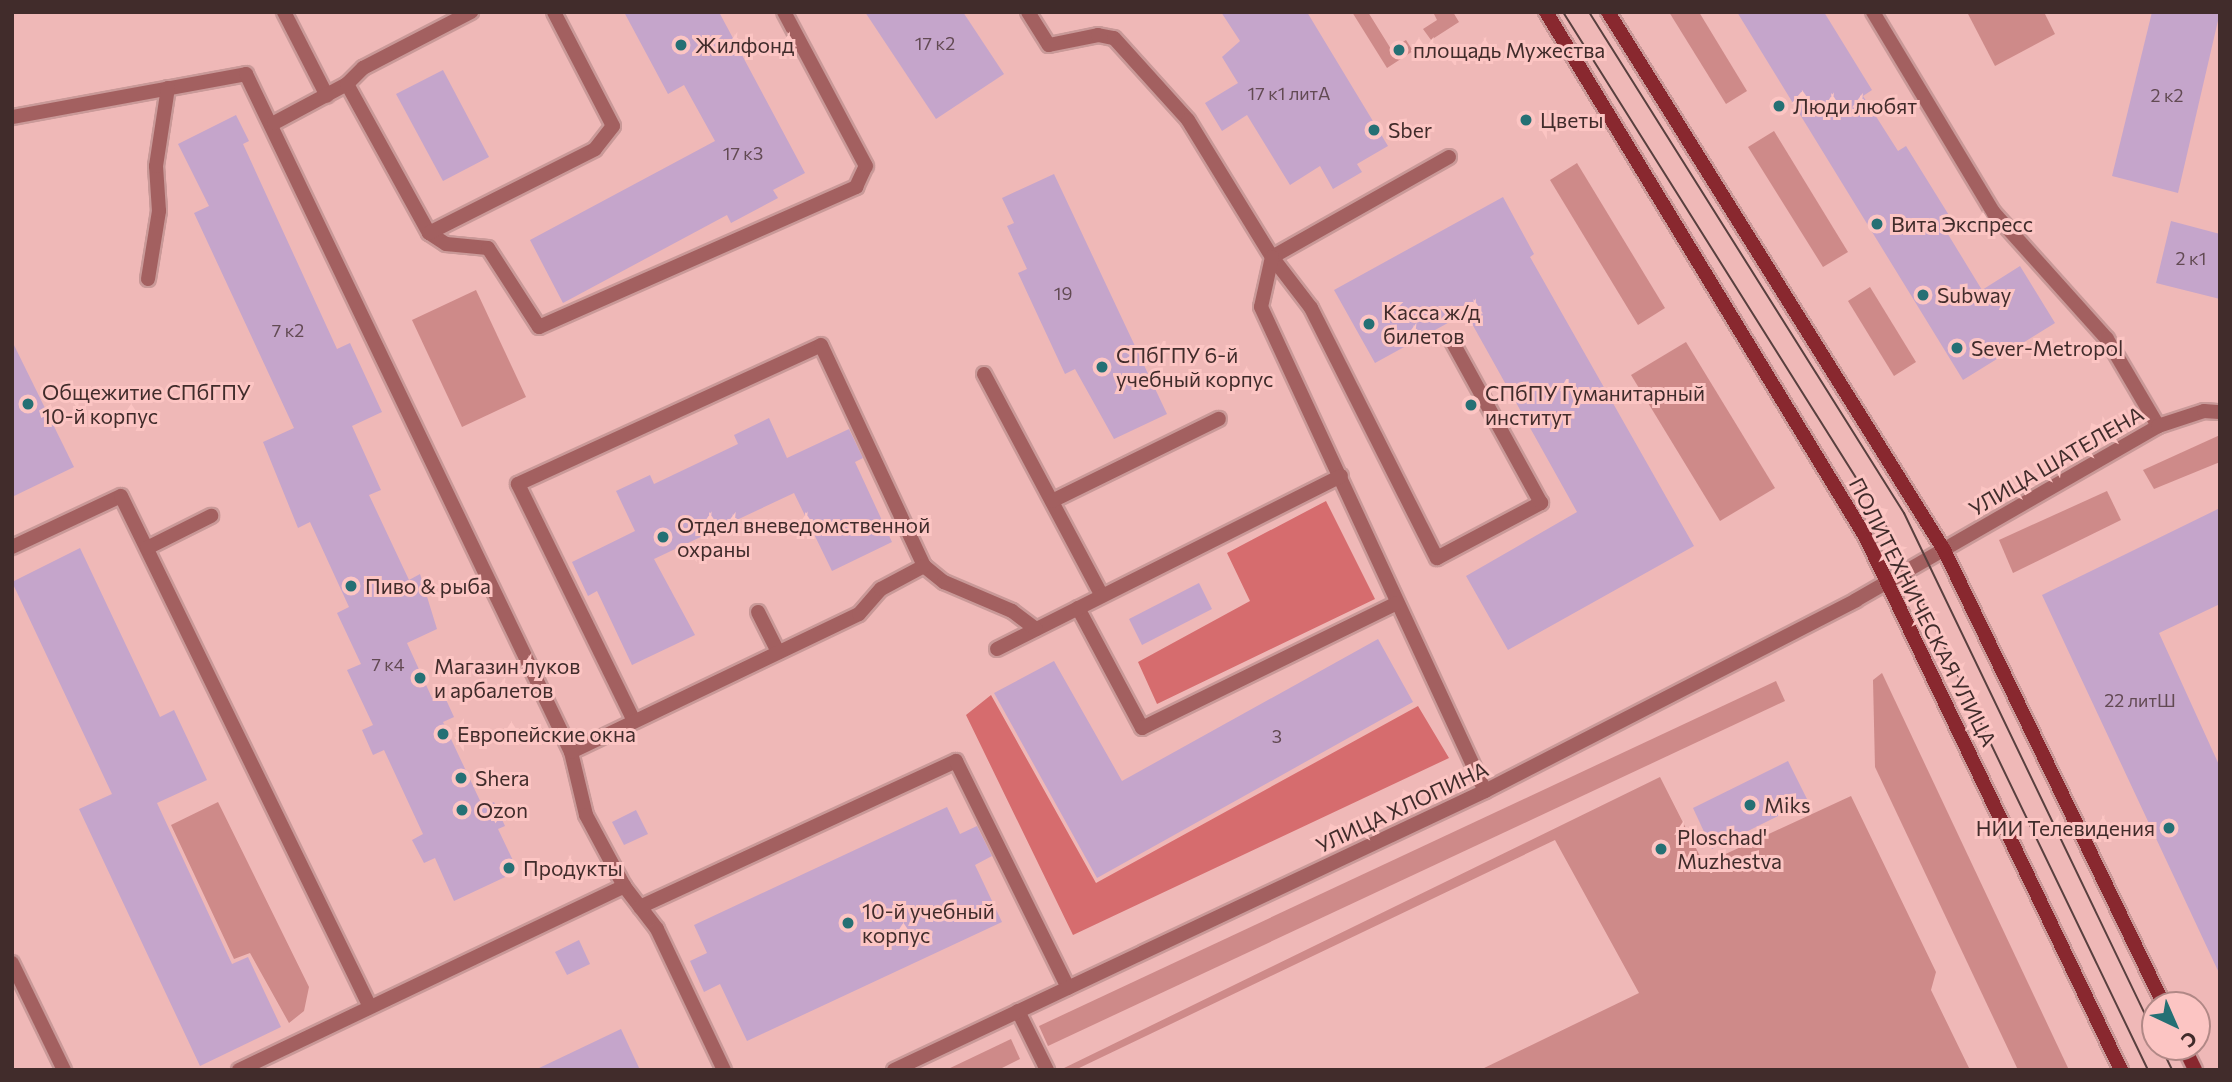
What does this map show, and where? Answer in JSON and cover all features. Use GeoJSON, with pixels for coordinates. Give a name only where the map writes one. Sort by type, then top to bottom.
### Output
{"type":"FeatureCollection","features":[{"type":"Feature","properties":{"kind":"main road","name":"ПОЛИТЕХНИЧЕСКАЯ УЛИЦА"},"geometry":{"type":"LineString","coordinates":[[1546,12],[1860,528],[2121,1070]]}},
{"type":"Feature","properties":{"kind":"main road","name":"ПОЛИТЕХНИЧЕСКАЯ УЛИЦА"},"geometry":{"type":"LineString","coordinates":[[1608,12],[1944,550],[2157,991]]}},
{"type":"Feature","properties":{"kind":"street"},"geometry":{"type":"LineString","coordinates":[[284,12],[327,96]]}},
{"type":"Feature","properties":{"kind":"street"},"geometry":{"type":"LineString","coordinates":[[274,123],[348,84],[363,68],[471,12]]}},
{"type":"Feature","properties":{"kind":"street"},"geometry":{"type":"LineString","coordinates":[[429,233],[595,149],[613,126],[554,12]]}},
{"type":"Feature","properties":{"kind":"street"},"geometry":{"type":"LineString","coordinates":[[348,84],[429,233],[446,244],[488,248],[539,327],[856,187],[866,166],[783,12]]}},
{"type":"Feature","properties":{"kind":"street"},"geometry":{"type":"LineString","coordinates":[[1028,12],[1049,45],[1098,35],[1114,38],[1136,58],[1188,120],[1272,257],[1311,308],[1437,558],[1541,503],[1452,341]]}},
{"type":"Feature","properties":{"kind":"street"},"geometry":{"type":"LineString","coordinates":[[1873,12],[1994,213],[2107,339],[2158,426]]}},
{"type":"Feature","properties":{"kind":"street"},"geometry":{"type":"LineString","coordinates":[[12,117],[246,74],[274,123],[571,752],[586,815],[624,886],[657,929],[724,1070]]}},
{"type":"Feature","properties":{"kind":"street"},"geometry":{"type":"LineString","coordinates":[[148,279],[159,211],[156,166],[168,88]]}},
{"type":"Feature","properties":{"kind":"street"},"geometry":{"type":"LineString","coordinates":[[1449,157],[1272,257],[1261,307],[1485,791]]}},
{"type":"Feature","properties":{"kind":"street"},"geometry":{"type":"LineString","coordinates":[[634,721],[518,484],[821,345],[924,566],[944,582],[1012,611],[1036,629]]}},
{"type":"Feature","properties":{"kind":"street"},"geometry":{"type":"LineString","coordinates":[[984,374],[1102,596]]}},
{"type":"Feature","properties":{"kind":"street","name":"УЛИЦА ШАТЕЛЕНА"},"geometry":{"type":"LineString","coordinates":[[1919,565],[2158,426],[2204,411],[2220,412]]}},
{"type":"Feature","properties":{"kind":"street"},"geometry":{"type":"LineString","coordinates":[[1052,501],[1219,419]]}},
{"type":"Feature","properties":{"kind":"street"},"geometry":{"type":"LineString","coordinates":[[997,649],[1341,476]]}},
{"type":"Feature","properties":{"kind":"street"},"geometry":{"type":"LineString","coordinates":[[12,547],[121,496],[370,1007]]}},
{"type":"Feature","properties":{"kind":"street"},"geometry":{"type":"LineString","coordinates":[[146,548],[211,516]]}},
{"type":"Feature","properties":{"kind":"street","name":"УЛИЦА ХЛОПИНА"},"geometry":{"type":"LineString","coordinates":[[894,1070],[1485,791],[1919,565]]}},
{"type":"Feature","properties":{"kind":"street"},"geometry":{"type":"LineString","coordinates":[[571,752],[859,614],[881,589],[924,566]]}},
{"type":"Feature","properties":{"kind":"street"},"geometry":{"type":"LineString","coordinates":[[1078,608],[1142,728],[1397,603]]}},
{"type":"Feature","properties":{"kind":"street"},"geometry":{"type":"LineString","coordinates":[[758,612],[778,652]]}},
{"type":"Feature","properties":{"kind":"street"},"geometry":{"type":"LineString","coordinates":[[640,907],[956,761],[1068,988]]}},
{"type":"Feature","properties":{"kind":"street"},"geometry":{"type":"LineString","coordinates":[[239,1070],[624,886]]}},
{"type":"Feature","properties":{"kind":"street"},"geometry":{"type":"LineString","coordinates":[[12,963],[64,1070]]}},
{"type":"Feature","properties":{"kind":"street"},"geometry":{"type":"LineString","coordinates":[[1018,1011],[1047,1070]]}},
{"type":"Feature","properties":{"kind":"shaded area"},"geometry":{"type":"Polygon","coordinates":[[[1352,12],[1368,12],[1391,49],[1406,40],[1413,51],[1387,68],[1352,12]]]}},
{"type":"Feature","properties":{"kind":"shaded area"},"geometry":{"type":"Polygon","coordinates":[[[1433,12],[1453,12],[1459,22],[1431,40],[1423,29],[1437,20],[1433,12]]]}},
{"type":"Feature","properties":{"kind":"shaded area"},"geometry":{"type":"Polygon","coordinates":[[[1669,12],[1699,12],[1747,91],[1726,104],[1669,12]]]}},
{"type":"Feature","properties":{"kind":"shaded area"},"geometry":{"type":"Polygon","coordinates":[[[1967,12],[2044,12],[2055,34],[1995,66],[1967,12]]]}},
{"type":"Feature","properties":{"kind":"shaded area"},"geometry":{"type":"Polygon","coordinates":[[[1774,131],[1848,252],[1823,267],[1748,147],[1774,131]]]}},
{"type":"Feature","properties":{"kind":"shaded area"},"geometry":{"type":"Polygon","coordinates":[[[1577,163],[1665,308],[1638,325],[1550,180],[1577,163]]]}},
{"type":"Feature","properties":{"kind":"shaded area"},"geometry":{"type":"Polygon","coordinates":[[[1870,287],[1916,362],[1894,376],[1848,301],[1870,287]]]}},
{"type":"Feature","properties":{"kind":"shaded area"},"geometry":{"type":"Polygon","coordinates":[[[476,290],[526,397],[462,427],[412,320],[476,290]]]}},
{"type":"Feature","properties":{"kind":"shaded area"},"geometry":{"type":"Polygon","coordinates":[[[1686,342],[1775,488],[1720,521],[1631,375],[1686,342]]]}},
{"type":"Feature","properties":{"kind":"shaded area"},"geometry":{"type":"Polygon","coordinates":[[[2220,435],[2220,462],[2154,489],[2143,470],[2220,435]]]}},
{"type":"Feature","properties":{"kind":"shaded area"},"geometry":{"type":"Polygon","coordinates":[[[2107,491],[2121,520],[2013,573],[1999,540],[2107,491]]]}},
{"type":"Feature","properties":{"kind":"shaded area"},"geometry":{"type":"Polygon","coordinates":[[[1326,501],[1375,599],[1157,704],[1138,662],[1250,601],[1227,553],[1326,501]]]}},
{"type":"Feature","properties":{"kind":"shaded area"},"geometry":{"type":"Polygon","coordinates":[[[1882,673],[2069,1070],[2018,1070],[1875,767],[1873,680],[1882,673]]]}},
{"type":"Feature","properties":{"kind":"shaded area"},"geometry":{"type":"Polygon","coordinates":[[[1776,681],[1785,701],[1048,1046],[1039,1026],[1776,681]]]}},
{"type":"Feature","properties":{"kind":"shaded area"},"geometry":{"type":"Polygon","coordinates":[[[991,695],[1096,883],[1418,706],[1449,758],[1073,935],[966,715],[991,695]]]}},
{"type":"Feature","properties":{"kind":"shaded area"},"geometry":{"type":"Polygon","coordinates":[[[1660,777],[1704,864],[1851,796],[1936,972],[1931,990],[1970,1070],[1480,1070],[1639,993],[1555,840],[1075,1070],[1060,1070],[1660,777]]]}},
{"type":"Feature","properties":{"kind":"shaded area"},"geometry":{"type":"Polygon","coordinates":[[[218,802],[309,987],[304,1011],[289,1023],[250,953],[234,959],[171,825],[218,802]]]}},
{"type":"Feature","properties":{"kind":"shaded area"},"geometry":{"type":"Polygon","coordinates":[[[1011,1039],[1020,1059],[998,1070],[946,1070],[1011,1039]]]}},
{"type":"Feature","properties":{"kind":"building"},"geometry":{"type":"Polygon","coordinates":[[[624,12],[719,12],[805,173],[773,190],[778,198],[731,223],[727,215],[563,303],[530,240],[715,141],[684,85],[668,94],[624,12]]]}},
{"type":"Feature","properties":{"kind":"building"},"geometry":{"type":"Polygon","coordinates":[[[865,12],[963,12],[1004,74],[936,119],[865,12]]]}},
{"type":"Feature","properties":{"kind":"building"},"geometry":{"type":"Polygon","coordinates":[[[1221,12],[1307,12],[1388,146],[1357,164],[1362,172],[1333,189],[1320,166],[1290,185],[1247,115],[1222,131],[1205,103],[1238,83],[1222,57],[1240,41],[1221,12]]]}},
{"type":"Feature","properties":{"kind":"building"},"geometry":{"type":"Polygon","coordinates":[[[1737,12],[1824,12],[1872,90],[1863,96],[1898,151],[1906,146],[1955,225],[1946,231],[1982,290],[2020,266],[2055,323],[1963,380],[1737,12]]]}},
{"type":"Feature","properties":{"kind":"building"},"geometry":{"type":"Polygon","coordinates":[[[2152,12],[2220,12],[2178,193],[2112,176],[2152,12]]]}},
{"type":"Feature","properties":{"kind":"building"},"geometry":{"type":"Polygon","coordinates":[[[443,70],[489,157],[443,181],[396,94],[443,70]]]}},
{"type":"Feature","properties":{"kind":"building"},"geometry":{"type":"Polygon","coordinates":[[[236,115],[249,141],[243,144],[337,349],[350,343],[382,412],[352,426],[381,490],[369,495],[409,580],[420,574],[437,629],[407,643],[432,698],[443,693],[454,717],[443,722],[483,807],[494,802],[505,826],[498,829],[518,871],[454,901],[435,858],[424,863],[412,840],[423,834],[384,750],[373,755],[362,730],[373,725],[347,670],[361,664],[337,613],[349,607],[310,522],[298,528],[263,442],[294,428],[194,213],[209,206],[178,144],[236,115]]]}},
{"type":"Feature","properties":{"kind":"building","name":"СПбГПУ 6-й учебный корпус"},"geometry":{"type":"Polygon","coordinates":[[[1054,174],[1167,414],[1114,439],[1075,369],[1065,374],[1018,273],[1027,269],[1007,226],[1014,223],[1002,198],[1054,174]]]}},
{"type":"Feature","properties":{"kind":"building"},"geometry":{"type":"Polygon","coordinates":[[[1503,197],[1534,254],[1530,257],[1694,546],[1508,650],[1466,576],[1577,512],[1466,313],[1375,363],[1334,290],[1503,197]]]}},
{"type":"Feature","properties":{"kind":"building"},"geometry":{"type":"Polygon","coordinates":[[[2171,221],[2220,234],[2220,299],[2156,283],[2171,221]]]}},
{"type":"Feature","properties":{"kind":"building","name":"Общежитие СПбГПУ 10-й корпус"},"geometry":{"type":"Polygon","coordinates":[[[12,341],[74,467],[12,497],[12,341]]]}},
{"type":"Feature","properties":{"kind":"building","name":"Отдел вневедомственной охраны"},"geometry":{"type":"Polygon","coordinates":[[[769,418],[787,458],[849,429],[863,458],[855,462],[892,542],[832,571],[794,493],[654,559],[695,635],[632,665],[597,591],[588,596],[572,562],[635,531],[616,491],[650,475],[654,484],[738,444],[734,435],[769,418]]]}},
{"type":"Feature","properties":{"kind":"building","name":"НИИ Телевидения"},"geometry":{"type":"Polygon","coordinates":[[[2220,508],[2220,604],[2159,633],[2220,767],[2220,975],[2042,595],[2220,508]]]}},
{"type":"Feature","properties":{"kind":"building"},"geometry":{"type":"Polygon","coordinates":[[[80,548],[160,717],[174,710],[207,780],[157,803],[232,964],[248,957],[281,1027],[200,1066],[79,809],[112,794],[12,582],[80,548]]]}},
{"type":"Feature","properties":{"kind":"building"},"geometry":{"type":"Polygon","coordinates":[[[1199,583],[1212,609],[1142,645],[1129,619],[1199,583]]]}},
{"type":"Feature","properties":{"kind":"building"},"geometry":{"type":"Polygon","coordinates":[[[1378,639],[1413,702],[1097,878],[994,693],[1054,661],[1122,781],[1378,639]]]}},
{"type":"Feature","properties":{"kind":"building","name":"Miks"},"geometry":{"type":"Polygon","coordinates":[[[1788,761],[1808,801],[1712,849],[1693,808],[1788,761]]]}},
{"type":"Feature","properties":{"kind":"building","name":"10-й учебный корпус"},"geometry":{"type":"Polygon","coordinates":[[[947,807],[960,834],[977,826],[992,856],[975,865],[1002,922],[747,1041],[720,984],[704,992],[690,961],[707,953],[694,925],[947,807]]]}},
{"type":"Feature","properties":{"kind":"building"},"geometry":{"type":"Polygon","coordinates":[[[636,810],[648,834],[624,845],[612,822],[636,810]]]}},
{"type":"Feature","properties":{"kind":"building"},"geometry":{"type":"Polygon","coordinates":[[[579,940],[590,964],[567,975],[555,952],[579,940]]]}},
{"type":"Feature","properties":{"kind":"building"},"geometry":{"type":"Polygon","coordinates":[[[621,1029],[640,1070],[535,1070],[621,1029]]]}},
{"type":"Feature","properties":{"kind":"tram line"},"geometry":{"type":"LineString","coordinates":[[1563,12],[1885,524],[2148,1070]]}},
{"type":"Feature","properties":{"kind":"tram line"},"geometry":{"type":"LineString","coordinates":[[1589,12],[1904,513],[2141,1006]]}},
{"type":"Feature","properties":{"kind":"tram line"},"geometry":{"type":"LineString","coordinates":[[2168,1061],[2172,1070]]}},
{"type":"Feature","properties":{"kind":"place","name":"Жилфонд"},"geometry":{"type":"Point","coordinates":[681,45]}},
{"type":"Feature","properties":{"kind":"place","name":"площадь Мужества"},"geometry":{"type":"Point","coordinates":[1399,50]}},
{"type":"Feature","properties":{"kind":"place","name":"Люди любят"},"geometry":{"type":"Point","coordinates":[1779,106]}},
{"type":"Feature","properties":{"kind":"place","name":"Цветы"},"geometry":{"type":"Point","coordinates":[1526,120]}},
{"type":"Feature","properties":{"kind":"place","name":"Sber"},"geometry":{"type":"Point","coordinates":[1374,130]}},
{"type":"Feature","properties":{"kind":"place","name":"Вита Экспресс"},"geometry":{"type":"Point","coordinates":[1877,224]}},
{"type":"Feature","properties":{"kind":"place","name":"Subway"},"geometry":{"type":"Point","coordinates":[1923,295]}},
{"type":"Feature","properties":{"kind":"place","name":"Касса ж/д билетов"},"geometry":{"type":"Point","coordinates":[1369,324]}},
{"type":"Feature","properties":{"kind":"place","name":"Sever-Metropol"},"geometry":{"type":"Point","coordinates":[1957,348]}},
{"type":"Feature","properties":{"kind":"place","name":"СПбГПУ 6-й учебный корпус"},"geometry":{"type":"Point","coordinates":[1102,367]}},
{"type":"Feature","properties":{"kind":"place","name":"Общежитие СПбГПУ 10-й корпус"},"geometry":{"type":"Point","coordinates":[28,404]}},
{"type":"Feature","properties":{"kind":"place","name":"СПбПУ Гуманитарный институт"},"geometry":{"type":"Point","coordinates":[1471,405]}},
{"type":"Feature","properties":{"kind":"place","name":"Отдел вневедомственной охраны"},"geometry":{"type":"Point","coordinates":[663,537]}},
{"type":"Feature","properties":{"kind":"place","name":"Пиво & рыба"},"geometry":{"type":"Point","coordinates":[351,586]}},
{"type":"Feature","properties":{"kind":"place","name":"Магазин луков и арбалетов"},"geometry":{"type":"Point","coordinates":[420,678]}},
{"type":"Feature","properties":{"kind":"place","name":"Европейские окна"},"geometry":{"type":"Point","coordinates":[443,734]}},
{"type":"Feature","properties":{"kind":"place","name":"Shera"},"geometry":{"type":"Point","coordinates":[461,778]}},
{"type":"Feature","properties":{"kind":"place","name":"Miks"},"geometry":{"type":"Point","coordinates":[1750,805]}},
{"type":"Feature","properties":{"kind":"place","name":"Ozon"},"geometry":{"type":"Point","coordinates":[462,810]}},
{"type":"Feature","properties":{"kind":"place","name":"НИИ Телевидения"},"geometry":{"type":"Point","coordinates":[2169,828]}},
{"type":"Feature","properties":{"kind":"place","name":"Ploschad' Muzhestva"},"geometry":{"type":"Point","coordinates":[1661,849]}},
{"type":"Feature","properties":{"kind":"place","name":"Продукты"},"geometry":{"type":"Point","coordinates":[509,868]}},
{"type":"Feature","properties":{"kind":"place","name":"10-й учебный корпус"},"geometry":{"type":"Point","coordinates":[848,923]}}]}
